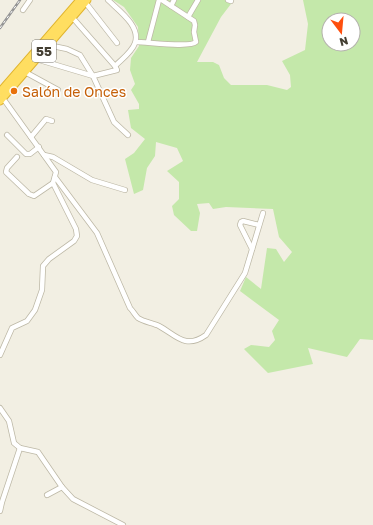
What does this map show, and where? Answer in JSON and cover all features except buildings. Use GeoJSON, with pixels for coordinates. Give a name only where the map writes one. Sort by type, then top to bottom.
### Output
{"type":"FeatureCollection","features":[{"type":"Feature","properties":{"kind":"highway","name":"55"},"geometry":{"type":"LineString","coordinates":[[1,96],[36,60],[84,1]]}},
{"type":"Feature","properties":{"kind":"highway","name":"55"},"geometry":{"type":"LineString","coordinates":[[1,96],[84,1]]}},
{"type":"Feature","properties":{"kind":"street"},"geometry":{"type":"LineString","coordinates":[[23,10],[30,0]]}},
{"type":"Feature","properties":{"kind":"street"},"geometry":{"type":"LineString","coordinates":[[36,60],[93,76],[116,68],[136,42],[135,32],[131,21],[108,0]]}},
{"type":"Feature","properties":{"kind":"street"},"geometry":{"type":"LineString","coordinates":[[136,42],[182,45],[195,44],[194,32],[196,23],[161,0],[148,42]]}},
{"type":"Feature","properties":{"kind":"street"},"geometry":{"type":"LineString","coordinates":[[171,6],[174,0]]}},
{"type":"Feature","properties":{"kind":"street"},"geometry":{"type":"LineString","coordinates":[[188,17],[198,0]]}},
{"type":"Feature","properties":{"kind":"street"},"geometry":{"type":"LineString","coordinates":[[84,1],[117,43]]}},
{"type":"Feature","properties":{"kind":"street"},"geometry":{"type":"LineString","coordinates":[[72,17],[116,68]]}},
{"type":"Feature","properties":{"kind":"street"},"geometry":{"type":"LineString","coordinates":[[48,45],[75,52],[84,60],[114,122],[128,135]]}},
{"type":"Feature","properties":{"kind":"street"},"geometry":{"type":"LineString","coordinates":[[25,72],[58,90]]}},
{"type":"Feature","properties":{"kind":"street"},"geometry":{"type":"LineString","coordinates":[[1,96],[56,172],[53,183],[34,196],[29,194],[6,172],[7,168],[16,157]]}},
{"type":"Feature","properties":{"kind":"street"},"geometry":{"type":"LineString","coordinates":[[31,137],[46,119],[52,121]]}},
{"type":"Feature","properties":{"kind":"street"},"geometry":{"type":"LineString","coordinates":[[7,135],[26,154],[30,154],[39,147]]}},
{"type":"Feature","properties":{"kind":"street"},"geometry":{"type":"LineString","coordinates":[[44,155],[53,157],[92,180],[125,190]]}},
{"type":"Feature","properties":{"kind":"street"},"geometry":{"type":"LineString","coordinates":[[55,177],[97,233],[130,308],[139,318],[158,326],[178,339],[193,341],[206,335],[245,273],[263,213]]}},
{"type":"Feature","properties":{"kind":"street"},"geometry":{"type":"LineString","coordinates":[[0,355],[12,328],[27,321],[35,310],[42,290],[43,266],[49,259],[74,241],[77,236],[76,230],[53,183]]}},
{"type":"Feature","properties":{"kind":"street"},"geometry":{"type":"LineString","coordinates":[[252,249],[240,225],[243,221],[259,226]]}},
{"type":"Feature","properties":{"kind":"street"},"geometry":{"type":"LineString","coordinates":[[0,408],[9,421],[14,443],[20,448],[38,452],[62,487],[73,499],[123,525]]}},
{"type":"Feature","properties":{"kind":"street"},"geometry":{"type":"LineString","coordinates":[[0,511],[1,502],[20,448]]}},
{"type":"Feature","properties":{"kind":"street"},"geometry":{"type":"LineString","coordinates":[[47,495],[62,487]]}},
{"type":"Feature","properties":{"kind":"green space"},"geometry":{"type":"Polygon","coordinates":[[[113,0],[234,0],[221,17],[197,62],[213,62],[219,65],[224,78],[231,85],[267,85],[287,90],[291,87],[290,75],[282,61],[305,50],[308,24],[303,0],[373,0],[373,340],[360,339],[347,357],[308,348],[313,364],[268,373],[244,349],[251,345],[269,347],[275,340],[272,331],[279,320],[240,291],[246,277],[261,289],[267,248],[276,249],[284,262],[292,252],[279,237],[273,209],[226,207],[213,209],[209,203],[197,204],[200,213],[197,231],[191,231],[174,215],[172,206],[179,199],[179,182],[167,171],[183,161],[177,148],[156,142],[155,156],[147,168],[143,190],[134,194],[125,159],[134,153],[145,139],[131,128],[128,110],[139,109],[139,104],[131,90],[135,84],[130,70],[131,58],[139,46],[138,27],[124,7],[113,0]]]}},
{"type":"Feature","properties":{"kind":"railway"},"geometry":{"type":"LineString","coordinates":[[0,28],[20,0]]}},
{"type":"Feature","properties":{"kind":"place","name":"Salón de Onces"},"geometry":{"type":"Point","coordinates":[14,91]}}]}
